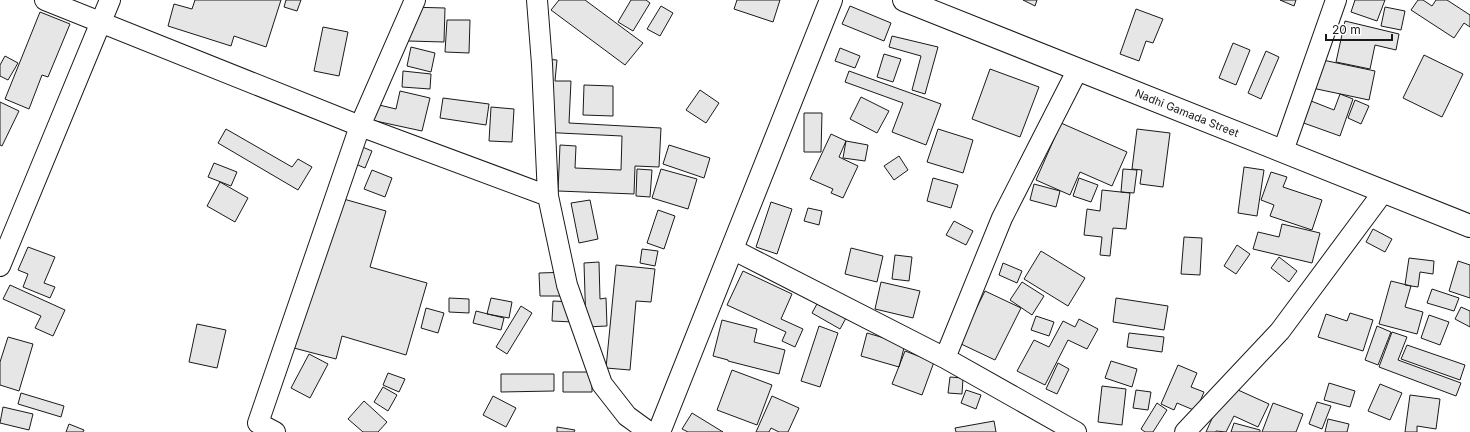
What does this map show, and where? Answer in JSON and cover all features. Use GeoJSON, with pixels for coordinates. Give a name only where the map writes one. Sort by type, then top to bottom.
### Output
{"type":"FeatureCollection","features":[{"type":"Feature","properties":{"kind":"street"},"geometry":{"type":"LineString","coordinates":[[45,0],[360,126],[548,196]]}},
{"type":"Feature","properties":{"kind":"street"},"geometry":{"type":"LineString","coordinates":[[0,266],[110,0]]}},
{"type":"Feature","properties":{"kind":"street"},"geometry":{"type":"LineString","coordinates":[[275,432],[258,423],[360,126],[415,0]]}},
{"type":"Feature","properties":{"kind":"street"},"geometry":{"type":"LineString","coordinates":[[537,0],[542,64],[548,196],[567,285],[602,384],[626,416],[649,432]]}},
{"type":"Feature","properties":{"kind":"street"},"geometry":{"type":"LineString","coordinates":[[660,432],[831,0]]}},
{"type":"Feature","properties":{"kind":"street","name":"Nadhi Gamada Street"},"geometry":{"type":"LineString","coordinates":[[904,0],[1470,226]]}},
{"type":"Feature","properties":{"kind":"street"},"geometry":{"type":"LineString","coordinates":[[1283,151],[1336,0]]}},
{"type":"Feature","properties":{"kind":"street"},"geometry":{"type":"LineString","coordinates":[[945,358],[1002,218],[1078,69]]}},
{"type":"Feature","properties":{"kind":"street"},"geometry":{"type":"LineString","coordinates":[[1185,432],[1280,331],[1384,191]]}},
{"type":"Feature","properties":{"kind":"street"},"geometry":{"type":"LineString","coordinates":[[732,249],[945,358],[1076,432]]}},
{"type":"Feature","properties":{"kind":"building"},"geometry":{"type":"Polygon","coordinates":[[[195,0],[281,0],[266,47],[234,36],[231,46],[168,26],[174,4],[192,9],[195,0]]]}},
{"type":"Feature","properties":{"kind":"building"},"geometry":{"type":"Polygon","coordinates":[[[286,0],[301,0],[297,11],[284,7],[286,0]]]}},
{"type":"Feature","properties":{"kind":"building"},"geometry":{"type":"Polygon","coordinates":[[[559,0],[585,0],[643,43],[625,65],[551,10],[559,0]]]}},
{"type":"Feature","properties":{"kind":"building"},"geometry":{"type":"Polygon","coordinates":[[[631,0],[646,0],[650,3],[633,31],[618,22],[631,0]]]}},
{"type":"Feature","properties":{"kind":"building"},"geometry":{"type":"Polygon","coordinates":[[[737,0],[780,0],[773,22],[734,9],[737,0]]]}},
{"type":"Feature","properties":{"kind":"building"},"geometry":{"type":"Polygon","coordinates":[[[1023,0],[1037,0],[1035,6],[1023,0]]]}},
{"type":"Feature","properties":{"kind":"building"},"geometry":{"type":"Polygon","coordinates":[[[1280,0],[1296,0],[1294,6],[1280,0]]]}},
{"type":"Feature","properties":{"kind":"building"},"geometry":{"type":"Polygon","coordinates":[[[1355,0],[1385,0],[1377,21],[1351,12],[1355,0]]]}},
{"type":"Feature","properties":{"kind":"building"},"geometry":{"type":"Polygon","coordinates":[[[1418,0],[1423,0],[1432,6],[1436,0],[1447,0],[1470,15],[1470,27],[1464,23],[1454,38],[1411,10],[1418,0]]]}},
{"type":"Feature","properties":{"kind":"building"},"geometry":{"type":"Polygon","coordinates":[[[661,6],[673,13],[660,36],[647,29],[661,6]]]}},
{"type":"Feature","properties":{"kind":"building"},"geometry":{"type":"Polygon","coordinates":[[[850,6],[891,23],[884,41],[842,24],[850,6]]]}},
{"type":"Feature","properties":{"kind":"building"},"geometry":{"type":"Polygon","coordinates":[[[409,7],[445,8],[444,42],[408,41],[409,7]]]}},
{"type":"Feature","properties":{"kind":"building"},"geometry":{"type":"Polygon","coordinates":[[[1385,7],[1405,11],[1401,30],[1381,26],[1385,7]]]}},
{"type":"Feature","properties":{"kind":"building"},"geometry":{"type":"Polygon","coordinates":[[[1136,9],[1163,19],[1153,43],[1146,41],[1139,61],[1120,54],[1136,9]]]}},
{"type":"Feature","properties":{"kind":"building"},"geometry":{"type":"Polygon","coordinates":[[[40,12],[70,24],[48,77],[42,75],[29,109],[5,99],[40,12]]]}},
{"type":"Feature","properties":{"kind":"building"},"geometry":{"type":"Polygon","coordinates":[[[447,20],[470,20],[469,53],[445,52],[447,20]]]}},
{"type":"Feature","properties":{"kind":"building"},"geometry":{"type":"Polygon","coordinates":[[[1345,21],[1399,34],[1396,50],[1375,45],[1370,69],[1336,62],[1345,21]]]}},
{"type":"Feature","properties":{"kind":"building"},"geometry":{"type":"Polygon","coordinates":[[[323,27],[348,32],[339,76],[314,71],[323,27]]]}},
{"type":"Feature","properties":{"kind":"building"},"geometry":{"type":"Polygon","coordinates":[[[892,36],[938,47],[925,94],[912,90],[921,56],[889,47],[892,36]]]}},
{"type":"Feature","properties":{"kind":"building"},"geometry":{"type":"Polygon","coordinates":[[[1233,43],[1250,50],[1236,85],[1219,78],[1233,43]]]}},
{"type":"Feature","properties":{"kind":"building"},"geometry":{"type":"Polygon","coordinates":[[[411,47],[435,53],[431,72],[407,66],[411,47]]]}},
{"type":"Feature","properties":{"kind":"building"},"geometry":{"type":"Polygon","coordinates":[[[840,48],[860,56],[855,68],[835,61],[840,48]]]}},
{"type":"Feature","properties":{"kind":"building"},"geometry":{"type":"Polygon","coordinates":[[[1266,51],[1279,57],[1261,99],[1248,93],[1266,51]]]}},
{"type":"Feature","properties":{"kind":"building"},"geometry":{"type":"Polygon","coordinates":[[[884,54],[901,59],[893,82],[877,77],[884,54]]]}},
{"type":"Feature","properties":{"kind":"building"},"geometry":{"type":"Polygon","coordinates":[[[1424,55],[1463,74],[1442,117],[1403,98],[1424,55]]]}},
{"type":"Feature","properties":{"kind":"building"},"geometry":{"type":"Polygon","coordinates":[[[5,56],[18,63],[8,80],[0,76],[0,65],[5,56]]]}},
{"type":"Feature","properties":{"kind":"building"},"geometry":{"type":"Polygon","coordinates":[[[543,59],[557,60],[555,81],[571,81],[569,123],[661,128],[659,167],[635,166],[634,194],[558,191],[560,145],[576,146],[575,168],[621,170],[622,136],[539,132],[543,59]]]}},
{"type":"Feature","properties":{"kind":"building"},"geometry":{"type":"Polygon","coordinates":[[[1318,59],[1375,71],[1369,100],[1312,88],[1318,59]]]}},
{"type":"Feature","properties":{"kind":"building"},"geometry":{"type":"Polygon","coordinates":[[[990,69],[1039,87],[1020,137],[972,119],[990,69]]]}},
{"type":"Feature","properties":{"kind":"building"},"geometry":{"type":"Polygon","coordinates":[[[403,71],[431,74],[430,89],[402,87],[403,71]]]}},
{"type":"Feature","properties":{"kind":"building"},"geometry":{"type":"Polygon","coordinates":[[[849,71],[941,104],[926,145],[892,132],[903,103],[845,82],[849,71]]]}},
{"type":"Feature","properties":{"kind":"building"},"geometry":{"type":"Polygon","coordinates":[[[584,85],[613,86],[613,116],[583,115],[584,85]]]}},
{"type":"Feature","properties":{"kind":"building"},"geometry":{"type":"Polygon","coordinates":[[[700,90],[719,103],[706,123],[686,110],[700,90]]]}},
{"type":"Feature","properties":{"kind":"building"},"geometry":{"type":"Polygon","coordinates":[[[400,91],[430,98],[422,131],[371,120],[375,104],[396,109],[400,91]]]}},
{"type":"Feature","properties":{"kind":"building"},"geometry":{"type":"Polygon","coordinates":[[[1340,94],[1353,99],[1340,136],[1298,121],[1306,99],[1334,110],[1340,94]]]}},
{"type":"Feature","properties":{"kind":"building"},"geometry":{"type":"Polygon","coordinates":[[[861,97],[889,111],[877,133],[850,119],[861,97]]]}},
{"type":"Feature","properties":{"kind":"building"},"geometry":{"type":"Polygon","coordinates":[[[443,98],[489,104],[486,125],[440,118],[443,98]]]}},
{"type":"Feature","properties":{"kind":"building"},"geometry":{"type":"Polygon","coordinates":[[[1355,100],[1369,106],[1361,124],[1348,118],[1355,100]]]}},
{"type":"Feature","properties":{"kind":"building"},"geometry":{"type":"Polygon","coordinates":[[[0,102],[19,111],[2,146],[0,145],[0,102]]]}},
{"type":"Feature","properties":{"kind":"building"},"geometry":{"type":"Polygon","coordinates":[[[491,107],[514,109],[512,142],[489,141],[491,107]]]}},
{"type":"Feature","properties":{"kind":"building"},"geometry":{"type":"Polygon","coordinates":[[[804,113],[822,113],[821,152],[804,152],[804,113]]]}},
{"type":"Feature","properties":{"kind":"building"},"geometry":{"type":"Polygon","coordinates":[[[1061,123],[1127,152],[1112,186],[1080,172],[1070,195],[1036,180],[1061,123]]]}},
{"type":"Feature","properties":{"kind":"building"},"geometry":{"type":"Polygon","coordinates":[[[226,129],[292,167],[298,159],[312,167],[298,190],[218,143],[226,129]]]}},
{"type":"Feature","properties":{"kind":"building"},"geometry":{"type":"Polygon","coordinates":[[[938,129],[973,140],[963,173],[927,162],[938,129]]]}},
{"type":"Feature","properties":{"kind":"building"},"geometry":{"type":"Polygon","coordinates":[[[1137,129],[1170,133],[1163,187],[1140,184],[1142,170],[1132,169],[1137,129]]]}},
{"type":"Feature","properties":{"kind":"building"},"geometry":{"type":"Polygon","coordinates":[[[831,134],[846,141],[839,157],[858,166],[843,198],[831,193],[833,189],[810,179],[831,134]]]}},
{"type":"Feature","properties":{"kind":"building"},"geometry":{"type":"Polygon","coordinates":[[[846,141],[868,145],[865,161],[843,158],[846,141]]]}},
{"type":"Feature","properties":{"kind":"building"},"geometry":{"type":"Polygon","coordinates":[[[669,145],[710,158],[704,178],[663,164],[669,145]]]}},
{"type":"Feature","properties":{"kind":"building"},"geometry":{"type":"Polygon","coordinates":[[[360,146],[372,151],[365,168],[353,163],[360,146]]]}},
{"type":"Feature","properties":{"kind":"building"},"geometry":{"type":"Polygon","coordinates":[[[899,156],[908,170],[894,180],[884,166],[899,156]]]}},
{"type":"Feature","properties":{"kind":"building"},"geometry":{"type":"Polygon","coordinates":[[[214,163],[237,172],[231,186],[208,177],[214,163]]]}},
{"type":"Feature","properties":{"kind":"building"},"geometry":{"type":"Polygon","coordinates":[[[1244,167],[1264,170],[1257,216],[1238,213],[1244,167]]]}},
{"type":"Feature","properties":{"kind":"building"},"geometry":{"type":"Polygon","coordinates":[[[637,169],[652,170],[650,197],[636,196],[637,169]]]}},
{"type":"Feature","properties":{"kind":"building"},"geometry":{"type":"Polygon","coordinates":[[[661,169],[697,179],[688,209],[652,198],[661,169]]]}},
{"type":"Feature","properties":{"kind":"building"},"geometry":{"type":"Polygon","coordinates":[[[1123,169],[1137,170],[1134,193],[1121,192],[1123,169]]]}},
{"type":"Feature","properties":{"kind":"building"},"geometry":{"type":"Polygon","coordinates":[[[372,170],[392,178],[385,197],[364,189],[372,170]]]}},
{"type":"Feature","properties":{"kind":"building"},"geometry":{"type":"Polygon","coordinates":[[[1271,172],[1287,177],[1283,187],[1322,200],[1312,230],[1270,216],[1274,205],[1261,200],[1271,172]]]}},
{"type":"Feature","properties":{"kind":"building"},"geometry":{"type":"Polygon","coordinates":[[[933,178],[958,185],[951,208],[927,201],[933,178]]]}},
{"type":"Feature","properties":{"kind":"building"},"geometry":{"type":"Polygon","coordinates":[[[1079,178],[1098,185],[1091,202],[1073,196],[1079,178]]]}},
{"type":"Feature","properties":{"kind":"building"},"geometry":{"type":"Polygon","coordinates":[[[220,182],[248,198],[235,222],[207,206],[220,182]]]}},
{"type":"Feature","properties":{"kind":"building"},"geometry":{"type":"Polygon","coordinates":[[[1034,184],[1060,191],[1056,207],[1030,200],[1034,184]]]}},
{"type":"Feature","properties":{"kind":"building"},"geometry":{"type":"Polygon","coordinates":[[[1102,190],[1130,193],[1126,229],[1113,228],[1110,256],[1100,255],[1102,237],[1084,235],[1087,209],[1100,211],[1102,190]]]}},
{"type":"Feature","properties":{"kind":"building"},"geometry":{"type":"Polygon","coordinates":[[[333,196],[386,211],[370,267],[427,283],[406,355],[342,336],[336,359],[290,347],[333,196]]]}},
{"type":"Feature","properties":{"kind":"building"},"geometry":{"type":"Polygon","coordinates":[[[590,200],[598,239],[579,243],[571,203],[590,200]]]}},
{"type":"Feature","properties":{"kind":"building"},"geometry":{"type":"Polygon","coordinates":[[[771,202],[792,209],[777,254],[756,247],[771,202]]]}},
{"type":"Feature","properties":{"kind":"building"},"geometry":{"type":"Polygon","coordinates":[[[808,208],[822,211],[819,225],[804,221],[808,208]]]}},
{"type":"Feature","properties":{"kind":"building"},"geometry":{"type":"Polygon","coordinates":[[[658,210],[675,216],[664,249],[647,243],[658,210]]]}},
{"type":"Feature","properties":{"kind":"building"},"geometry":{"type":"Polygon","coordinates":[[[954,221],[973,231],[966,245],[946,235],[954,221]]]}},
{"type":"Feature","properties":{"kind":"building"},"geometry":{"type":"Polygon","coordinates":[[[1282,224],[1320,233],[1312,263],[1253,249],[1258,232],[1279,237],[1282,224]]]}},
{"type":"Feature","properties":{"kind":"building"},"geometry":{"type":"Polygon","coordinates":[[[1373,229],[1392,239],[1385,252],[1366,242],[1373,229]]]}},
{"type":"Feature","properties":{"kind":"building"},"geometry":{"type":"Polygon","coordinates":[[[1184,237],[1202,238],[1200,275],[1181,274],[1184,237]]]}},
{"type":"Feature","properties":{"kind":"building"},"geometry":{"type":"Polygon","coordinates":[[[1237,245],[1250,254],[1236,274],[1224,266],[1237,245]]]}},
{"type":"Feature","properties":{"kind":"building"},"geometry":{"type":"Polygon","coordinates":[[[28,247],[55,257],[44,283],[55,287],[50,298],[23,287],[28,274],[18,270],[28,247]]]}},
{"type":"Feature","properties":{"kind":"building"},"geometry":{"type":"Polygon","coordinates":[[[851,248],[883,256],[877,282],[845,274],[851,248]]]}},
{"type":"Feature","properties":{"kind":"building"},"geometry":{"type":"Polygon","coordinates":[[[642,249],[658,251],[655,266],[640,263],[642,249]]]}},
{"type":"Feature","properties":{"kind":"building"},"geometry":{"type":"Polygon","coordinates":[[[1041,251],[1085,278],[1068,306],[1024,279],[1041,251]]]}},
{"type":"Feature","properties":{"kind":"building"},"geometry":{"type":"Polygon","coordinates":[[[895,255],[912,257],[909,281],[892,279],[895,255]]]}},
{"type":"Feature","properties":{"kind":"building"},"geometry":{"type":"Polygon","coordinates":[[[1279,257],[1297,271],[1289,282],[1271,268],[1279,257]]]}},
{"type":"Feature","properties":{"kind":"building"},"geometry":{"type":"Polygon","coordinates":[[[1409,258],[1434,261],[1433,274],[1420,272],[1418,287],[1405,285],[1409,258]]]}},
{"type":"Feature","properties":{"kind":"building"},"geometry":{"type":"Polygon","coordinates":[[[1458,261],[1470,265],[1470,298],[1449,291],[1458,261]]]}},
{"type":"Feature","properties":{"kind":"building"},"geometry":{"type":"Polygon","coordinates":[[[599,262],[600,299],[606,298],[607,326],[586,327],[584,263],[599,262]]]}},
{"type":"Feature","properties":{"kind":"building"},"geometry":{"type":"Polygon","coordinates":[[[1003,263],[1022,271],[1017,283],[999,275],[1003,263]]]}},
{"type":"Feature","properties":{"kind":"building"},"geometry":{"type":"Polygon","coordinates":[[[616,265],[655,269],[651,302],[636,301],[630,370],[606,368],[616,265]]]}},
{"type":"Feature","properties":{"kind":"building"},"geometry":{"type":"Polygon","coordinates":[[[743,271],[792,294],[781,319],[803,329],[795,347],[782,341],[786,332],[727,305],[743,271]]]}},
{"type":"Feature","properties":{"kind":"building"},"geometry":{"type":"Polygon","coordinates":[[[570,272],[570,296],[540,296],[539,273],[570,272]]]}},
{"type":"Feature","properties":{"kind":"building"},"geometry":{"type":"Polygon","coordinates":[[[1391,281],[1411,286],[1405,307],[1423,312],[1417,334],[1379,324],[1391,281]]]}},
{"type":"Feature","properties":{"kind":"building"},"geometry":{"type":"Polygon","coordinates":[[[881,282],[920,291],[913,318],[875,309],[881,282]]]}},
{"type":"Feature","properties":{"kind":"building"},"geometry":{"type":"Polygon","coordinates":[[[1022,282],[1044,296],[1032,315],[1010,300],[1022,282]]]}},
{"type":"Feature","properties":{"kind":"building"},"geometry":{"type":"Polygon","coordinates":[[[10,285],[65,310],[53,336],[35,328],[41,316],[3,299],[10,285]]]}},
{"type":"Feature","properties":{"kind":"building"},"geometry":{"type":"Polygon","coordinates":[[[1432,289],[1459,298],[1454,311],[1427,303],[1432,289]]]}},
{"type":"Feature","properties":{"kind":"building"},"geometry":{"type":"Polygon","coordinates":[[[985,291],[1021,308],[995,360],[959,343],[985,291]]]}},
{"type":"Feature","properties":{"kind":"building"},"geometry":{"type":"Polygon","coordinates":[[[823,293],[851,309],[840,329],[812,313],[823,293]]]}},
{"type":"Feature","properties":{"kind":"building"},"geometry":{"type":"Polygon","coordinates":[[[449,298],[469,299],[469,313],[449,312],[449,298]]]}},
{"type":"Feature","properties":{"kind":"building"},"geometry":{"type":"Polygon","coordinates":[[[491,298],[512,302],[509,318],[487,314],[491,298]]]}},
{"type":"Feature","properties":{"kind":"building"},"geometry":{"type":"Polygon","coordinates":[[[1116,298],[1168,306],[1164,330],[1113,322],[1116,298]]]}},
{"type":"Feature","properties":{"kind":"building"},"geometry":{"type":"Polygon","coordinates":[[[553,301],[573,302],[573,322],[552,321],[553,301]]]}},
{"type":"Feature","properties":{"kind":"building"},"geometry":{"type":"Polygon","coordinates":[[[521,306],[532,313],[507,354],[496,347],[521,306]]]}},
{"type":"Feature","properties":{"kind":"building"},"geometry":{"type":"Polygon","coordinates":[[[1461,307],[1470,311],[1470,327],[1455,319],[1461,307]]]}},
{"type":"Feature","properties":{"kind":"building"},"geometry":{"type":"Polygon","coordinates":[[[426,308],[444,313],[438,333],[421,328],[426,308]]]}},
{"type":"Feature","properties":{"kind":"building"},"geometry":{"type":"Polygon","coordinates":[[[476,311],[504,318],[501,330],[473,323],[476,311]]]}},
{"type":"Feature","properties":{"kind":"building"},"geometry":{"type":"Polygon","coordinates":[[[1350,313],[1373,320],[1363,351],[1318,337],[1326,314],[1347,321],[1350,313]]]}},
{"type":"Feature","properties":{"kind":"building"},"geometry":{"type":"Polygon","coordinates":[[[1429,315],[1449,322],[1440,345],[1421,338],[1429,315]]]}},
{"type":"Feature","properties":{"kind":"building"},"geometry":{"type":"Polygon","coordinates":[[[1036,316],[1054,322],[1049,336],[1031,330],[1036,316]]]}},
{"type":"Feature","properties":{"kind":"building"},"geometry":{"type":"Polygon","coordinates":[[[1079,319],[1098,329],[1087,349],[1068,340],[1045,385],[1017,371],[1034,340],[1049,347],[1063,321],[1075,327],[1079,319]]]}},
{"type":"Feature","properties":{"kind":"building"},"geometry":{"type":"Polygon","coordinates":[[[722,320],[757,329],[754,342],[785,350],[779,374],[713,356],[722,320]]]}},
{"type":"Feature","properties":{"kind":"building"},"geometry":{"type":"Polygon","coordinates":[[[197,324],[226,330],[217,368],[189,362],[197,324]]]}},
{"type":"Feature","properties":{"kind":"building"},"geometry":{"type":"Polygon","coordinates":[[[819,326],[838,333],[820,387],[801,381],[819,326]]]}},
{"type":"Feature","properties":{"kind":"building"},"geometry":{"type":"Polygon","coordinates":[[[1377,326],[1391,332],[1378,365],[1365,360],[1377,326]]]}},
{"type":"Feature","properties":{"kind":"building"},"geometry":{"type":"Polygon","coordinates":[[[1392,332],[1407,337],[1398,360],[1461,383],[1456,396],[1379,367],[1392,332]]]}},
{"type":"Feature","properties":{"kind":"building"},"geometry":{"type":"Polygon","coordinates":[[[867,333],[905,344],[899,367],[861,356],[867,333]]]}},
{"type":"Feature","properties":{"kind":"building"},"geometry":{"type":"Polygon","coordinates":[[[1129,333],[1164,337],[1162,352],[1127,347],[1129,333]]]}},
{"type":"Feature","properties":{"kind":"building"},"geometry":{"type":"Polygon","coordinates":[[[8,337],[33,344],[19,391],[0,385],[0,362],[8,337]]]}},
{"type":"Feature","properties":{"kind":"building"},"geometry":{"type":"Polygon","coordinates":[[[1407,345],[1465,365],[1460,380],[1401,359],[1407,345]]]}},
{"type":"Feature","properties":{"kind":"building"},"geometry":{"type":"Polygon","coordinates":[[[905,351],[934,362],[922,395],[892,384],[905,351]]]}},
{"type":"Feature","properties":{"kind":"building"},"geometry":{"type":"Polygon","coordinates":[[[309,354],[328,364],[310,398],[291,388],[309,354]]]}},
{"type":"Feature","properties":{"kind":"building"},"geometry":{"type":"Polygon","coordinates":[[[1111,361],[1137,369],[1132,387],[1105,378],[1111,361]]]}},
{"type":"Feature","properties":{"kind":"building"},"geometry":{"type":"Polygon","coordinates":[[[1058,363],[1069,369],[1057,394],[1046,389],[1058,363]]]}},
{"type":"Feature","properties":{"kind":"building"},"geometry":{"type":"Polygon","coordinates":[[[1178,365],[1197,373],[1191,387],[1204,392],[1196,411],[1177,403],[1174,410],[1161,404],[1178,365]]]}},
{"type":"Feature","properties":{"kind":"building"},"geometry":{"type":"Polygon","coordinates":[[[732,370],[772,385],[757,425],[717,410],[732,370]]]}},
{"type":"Feature","properties":{"kind":"building"},"geometry":{"type":"Polygon","coordinates":[[[563,372],[592,372],[592,392],[563,392],[563,372]]]}},
{"type":"Feature","properties":{"kind":"building"},"geometry":{"type":"Polygon","coordinates":[[[388,373],[405,379],[399,392],[383,385],[388,373]]]}},
{"type":"Feature","properties":{"kind":"building"},"geometry":{"type":"Polygon","coordinates":[[[501,374],[554,374],[554,391],[501,392],[501,374]]]}},
{"type":"Feature","properties":{"kind":"building"},"geometry":{"type":"Polygon","coordinates":[[[950,377],[963,378],[962,394],[948,393],[950,377]]]}},
{"type":"Feature","properties":{"kind":"building"},"geometry":{"type":"Polygon","coordinates":[[[1329,383],[1355,391],[1350,407],[1324,400],[1329,383]]]}},
{"type":"Feature","properties":{"kind":"building"},"geometry":{"type":"Polygon","coordinates":[[[1380,384],[1402,393],[1390,420],[1368,411],[1380,384]]]}},
{"type":"Feature","properties":{"kind":"building"},"geometry":{"type":"Polygon","coordinates":[[[1227,385],[1269,404],[1258,427],[1234,416],[1226,432],[1206,432],[1227,385]]]}},
{"type":"Feature","properties":{"kind":"building"},"geometry":{"type":"Polygon","coordinates":[[[1102,386],[1126,389],[1122,425],[1098,422],[1102,386]]]}},
{"type":"Feature","properties":{"kind":"building"},"geometry":{"type":"Polygon","coordinates":[[[383,387],[397,395],[388,411],[374,402],[383,387]]]}},
{"type":"Feature","properties":{"kind":"building"},"geometry":{"type":"Polygon","coordinates":[[[966,390],[981,395],[976,409],[961,403],[966,390]]]}},
{"type":"Feature","properties":{"kind":"building"},"geometry":{"type":"Polygon","coordinates":[[[1136,390],[1151,392],[1148,410],[1133,408],[1136,390]]]}},
{"type":"Feature","properties":{"kind":"building"},"geometry":{"type":"Polygon","coordinates":[[[21,393],[64,406],[61,417],[18,404],[21,393]]]}},
{"type":"Feature","properties":{"kind":"building"},"geometry":{"type":"Polygon","coordinates":[[[1410,395],[1440,399],[1436,429],[1417,426],[1417,432],[1405,432],[1410,395]]]}},
{"type":"Feature","properties":{"kind":"building"},"geometry":{"type":"Polygon","coordinates":[[[493,396],[516,408],[506,427],[483,415],[493,396]]]}},
{"type":"Feature","properties":{"kind":"building"},"geometry":{"type":"Polygon","coordinates":[[[772,396],[799,408],[788,432],[779,432],[771,428],[769,432],[756,432],[772,396]]]}},
{"type":"Feature","properties":{"kind":"building"},"geometry":{"type":"Polygon","coordinates":[[[364,401],[387,422],[378,432],[363,432],[348,419],[364,401]]]}},
{"type":"Feature","properties":{"kind":"building"},"geometry":{"type":"Polygon","coordinates":[[[1317,402],[1331,406],[1322,429],[1309,424],[1317,402]]]}},
{"type":"Feature","properties":{"kind":"building"},"geometry":{"type":"Polygon","coordinates":[[[1157,403],[1167,410],[1153,432],[1145,432],[1141,429],[1157,403]]]}},
{"type":"Feature","properties":{"kind":"building"},"geometry":{"type":"Polygon","coordinates":[[[1273,403],[1303,414],[1296,432],[1262,432],[1273,403]]]}},
{"type":"Feature","properties":{"kind":"building"},"geometry":{"type":"Polygon","coordinates":[[[3,407],[33,414],[29,430],[0,423],[3,407]]]}},
{"type":"Feature","properties":{"kind":"building"},"geometry":{"type":"Polygon","coordinates":[[[692,413],[723,432],[688,432],[682,429],[692,413]]]}},
{"type":"Feature","properties":{"kind":"building"},"geometry":{"type":"Polygon","coordinates":[[[1328,419],[1349,424],[1347,432],[1325,432],[1328,419]]]}},
{"type":"Feature","properties":{"kind":"building"},"geometry":{"type":"Polygon","coordinates":[[[994,421],[996,432],[956,432],[955,428],[994,421]]]}},
{"type":"Feature","properties":{"kind":"building"},"geometry":{"type":"Polygon","coordinates":[[[1234,423],[1260,430],[1260,432],[1231,432],[1234,423]]]}},
{"type":"Feature","properties":{"kind":"building"},"geometry":{"type":"Polygon","coordinates":[[[69,424],[84,430],[83,432],[66,432],[69,424]]]}},
{"type":"Feature","properties":{"kind":"building"},"geometry":{"type":"Polygon","coordinates":[[[557,427],[575,430],[574,432],[557,432],[557,427]]]}}]}
